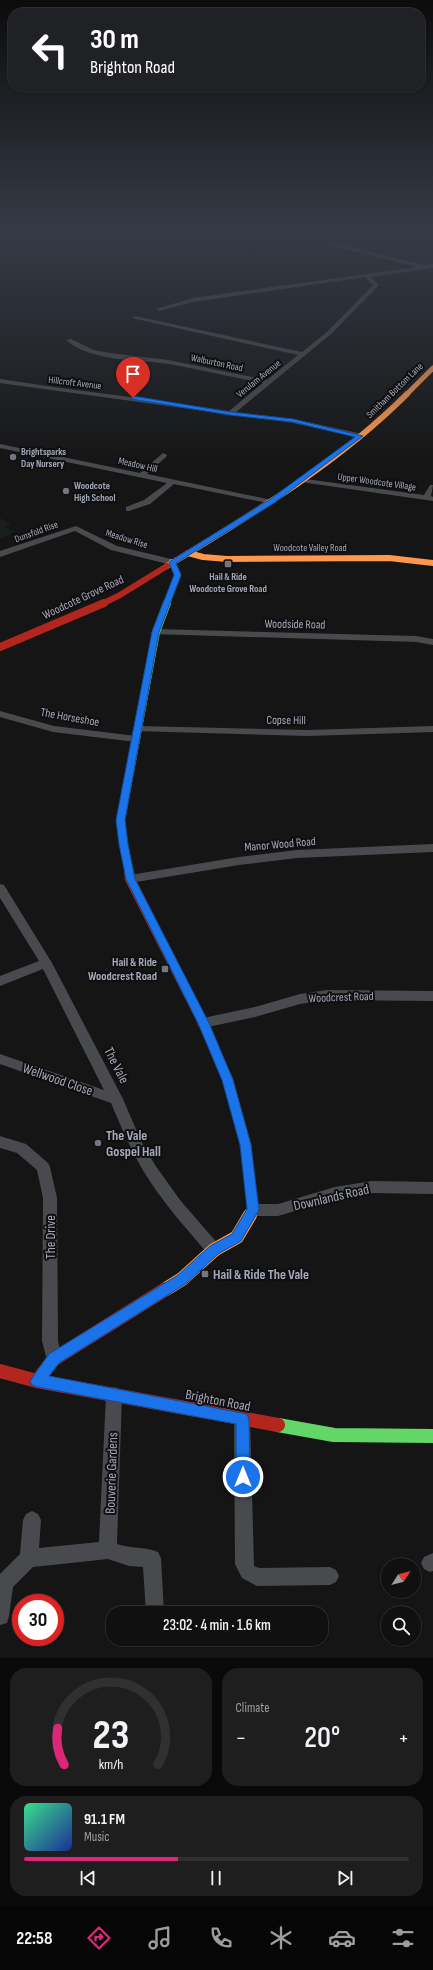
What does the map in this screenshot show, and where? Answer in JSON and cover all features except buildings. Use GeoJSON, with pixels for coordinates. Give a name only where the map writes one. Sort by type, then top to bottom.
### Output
{"type":"FeatureCollection","features":[{"type":"Feature","properties":{"kind":"main road","name":"Smitham Bottom Lane"},"geometry":{"type":"LineString","coordinates":[[172,562],[272,502],[380,421],[433,368]]}},
{"type":"Feature","properties":{"kind":"main road","name":"Woodcote Valley Road"},"geometry":{"type":"LineString","coordinates":[[188,553],[202,557],[228,559],[389,558],[433,563]]}},
{"type":"Feature","properties":{"kind":"main road"},"geometry":{"type":"LineString","coordinates":[[37,1381],[54,1359],[182,1279],[214,1250],[237,1237],[253,1210],[246,1145],[228,1080],[203,1023],[130,879],[123,844],[121,820],[156,632],[178,575],[172,562]]}},
{"type":"Feature","properties":{"kind":"main road","name":"Woodcote Grove Road"},"geometry":{"type":"LineString","coordinates":[[0,647],[76,616],[120,595],[172,562]]}},
{"type":"Feature","properties":{"kind":"main road","name":"Brighton Road"},"geometry":{"type":"LineString","coordinates":[[0,1371],[37,1381],[334,1435],[433,1436]]}},
{"type":"Feature","properties":{"kind":"street","name":"Verulam Avenue"},"geometry":{"type":"LineString","coordinates":[[230,413],[329,333],[352,309]]}},
{"type":"Feature","properties":{"kind":"street"},"geometry":{"type":"LineString","coordinates":[[135,318],[303,354]]}},
{"type":"Feature","properties":{"kind":"street","name":"Walburton Road"},"geometry":{"type":"LineString","coordinates":[[69,340],[92,350],[110,355],[168,362],[268,382]]}},
{"type":"Feature","properties":{"kind":"street","name":"Hillcroft Avenue"},"geometry":{"type":"LineString","coordinates":[[0,381],[57,390],[148,400],[230,413],[302,422],[360,436]]}},
{"type":"Feature","properties":{"kind":"street","name":"Meadow Hill"},"geometry":{"type":"LineString","coordinates":[[0,446],[272,502]]}},
{"type":"Feature","properties":{"kind":"street"},"geometry":{"type":"LineString","coordinates":[[142,475],[164,455]]}},
{"type":"Feature","properties":{"kind":"street","name":"Upper Woodcote Village"},"geometry":{"type":"LineString","coordinates":[[301,480],[430,499],[433,487]]}},
{"type":"Feature","properties":{"kind":"street"},"geometry":{"type":"LineString","coordinates":[[129,509],[141,507],[152,501],[172,482]]}},
{"type":"Feature","properties":{"kind":"street","name":"Dunsfold Rise"},"geometry":{"type":"LineString","coordinates":[[0,554],[36,544],[78,528]]}},
{"type":"Feature","properties":{"kind":"street","name":"Meadow Rise"},"geometry":{"type":"LineString","coordinates":[[78,528],[97,540],[114,548],[172,562]]}},
{"type":"Feature","properties":{"kind":"street","name":"Woodside Road"},"geometry":{"type":"LineString","coordinates":[[156,632],[416,639],[433,642]]}},
{"type":"Feature","properties":{"kind":"street","name":"The Horseshoe"},"geometry":{"type":"LineString","coordinates":[[0,714],[53,729],[137,734]]}},
{"type":"Feature","properties":{"kind":"street","name":"Copse Hill"},"geometry":{"type":"LineString","coordinates":[[137,734],[308,733],[433,729]]}},
{"type":"Feature","properties":{"kind":"street","name":"Manor Wood Road"},"geometry":{"type":"LineString","coordinates":[[130,879],[240,861],[297,854],[433,848]]}},
{"type":"Feature","properties":{"kind":"street","name":"The Vale"},"geometry":{"type":"LineString","coordinates":[[0,888],[46,963],[116,1099],[135,1143],[150,1169],[175,1204],[214,1250]]}},
{"type":"Feature","properties":{"kind":"street"},"geometry":{"type":"LineString","coordinates":[[0,981],[46,963]]}},
{"type":"Feature","properties":{"kind":"street","name":"Woodcrest Road"},"geometry":{"type":"LineString","coordinates":[[203,1023],[255,1012],[300,999],[327,995],[433,996]]}},
{"type":"Feature","properties":{"kind":"street","name":"Wellwood Close"},"geometry":{"type":"LineString","coordinates":[[0,1058],[116,1099]]}},
{"type":"Feature","properties":{"kind":"street","name":"The Drive"},"geometry":{"type":"LineString","coordinates":[[0,1142],[21,1148],[43,1167],[50,1198],[50,1341],[54,1359]]}},
{"type":"Feature","properties":{"kind":"street","name":"Downlands Road"},"geometry":{"type":"LineString","coordinates":[[253,1210],[278,1210],[336,1193],[372,1186],[433,1188]]}},
{"type":"Feature","properties":{"kind":"street","name":"Bouverie Gardens"},"geometry":{"type":"LineString","coordinates":[[108,1550],[114,1395]]}},
{"type":"Feature","properties":{"kind":"street"},"geometry":{"type":"LineString","coordinates":[[242,1419],[244,1564],[248,1572],[257,1577],[330,1576]]}},
{"type":"Feature","properties":{"kind":"street"},"geometry":{"type":"LineString","coordinates":[[0,1616],[4,1584],[29,1558],[32,1520]]}},
{"type":"Feature","properties":{"kind":"street"},"geometry":{"type":"LineString","coordinates":[[29,1558],[108,1550],[130,1557],[152,1558],[155,1606]]}},
{"type":"Feature","properties":{"kind":"shaded area"},"geometry":{"type":"Polygon","coordinates":[[[0,518],[11,524],[5,527],[15,532],[0,539],[0,518]]]}},
{"type":"Feature","properties":{"kind":"traffic: fast"},"geometry":{"type":"LineString","coordinates":[[129,872],[123,844],[121,820],[156,632],[178,575],[172,562]]}},
{"type":"Feature","properties":{"kind":"traffic: fast"},"geometry":{"type":"LineString","coordinates":[[278,1425],[334,1435],[433,1436]]}},
{"type":"Feature","properties":{"kind":"traffic: slow"},"geometry":{"type":"LineString","coordinates":[[167,566],[272,502],[380,421],[433,368]]}},
{"type":"Feature","properties":{"kind":"traffic: slow"},"geometry":{"type":"LineString","coordinates":[[188,553],[203,557],[227,559],[389,558],[433,563]]}},
{"type":"Feature","properties":{"kind":"traffic: slow"},"geometry":{"type":"LineString","coordinates":[[166,1289],[182,1279],[214,1250],[237,1237],[253,1210],[246,1145],[228,1080],[219,1060]]}},
{"type":"Feature","properties":{"kind":"traffic: jam"},"geometry":{"type":"LineString","coordinates":[[0,647],[76,616],[120,595],[167,566]]}},
{"type":"Feature","properties":{"kind":"traffic: jam"},"geometry":{"type":"LineString","coordinates":[[129,872],[130,879],[203,1023],[219,1060]]}},
{"type":"Feature","properties":{"kind":"traffic: jam"},"geometry":{"type":"LineString","coordinates":[[37,1381],[54,1359],[166,1289]]}},
{"type":"Feature","properties":{"kind":"traffic: jam"},"geometry":{"type":"LineString","coordinates":[[0,1371],[37,1381],[278,1425]]}},
{"type":"Feature","properties":{"kind":"place","name":"Brightsparks Day Nursery"},"geometry":{"type":"Point","coordinates":[13,457]}},
{"type":"Feature","properties":{"kind":"place","name":"Woodcote High School"},"geometry":{"type":"Point","coordinates":[66,491]}},
{"type":"Feature","properties":{"kind":"place","name":"Hail & Ride Woodcote Grove Road"},"geometry":{"type":"Point","coordinates":[228,564]}},
{"type":"Feature","properties":{"kind":"place","name":"Hail & Ride Woodcrest Road"},"geometry":{"type":"Point","coordinates":[165,969]}},
{"type":"Feature","properties":{"kind":"place","name":"The Vale Gospel Hall"},"geometry":{"type":"Point","coordinates":[98,1143]}},
{"type":"Feature","properties":{"kind":"place","name":"Hail & Ride The Vale"},"geometry":{"type":"Point","coordinates":[205,1274]}},
{"type":"Feature","properties":{"kind":"route"},"geometry":{"type":"LineString","coordinates":[[133,398],[230,413],[302,422],[360,436],[272,502],[172,562],[178,575],[156,632],[121,820],[123,844],[130,879],[203,1023],[228,1080],[246,1145],[253,1210],[237,1237],[214,1250],[182,1279],[54,1359],[37,1381],[242,1419],[243,1477]]}}]}
